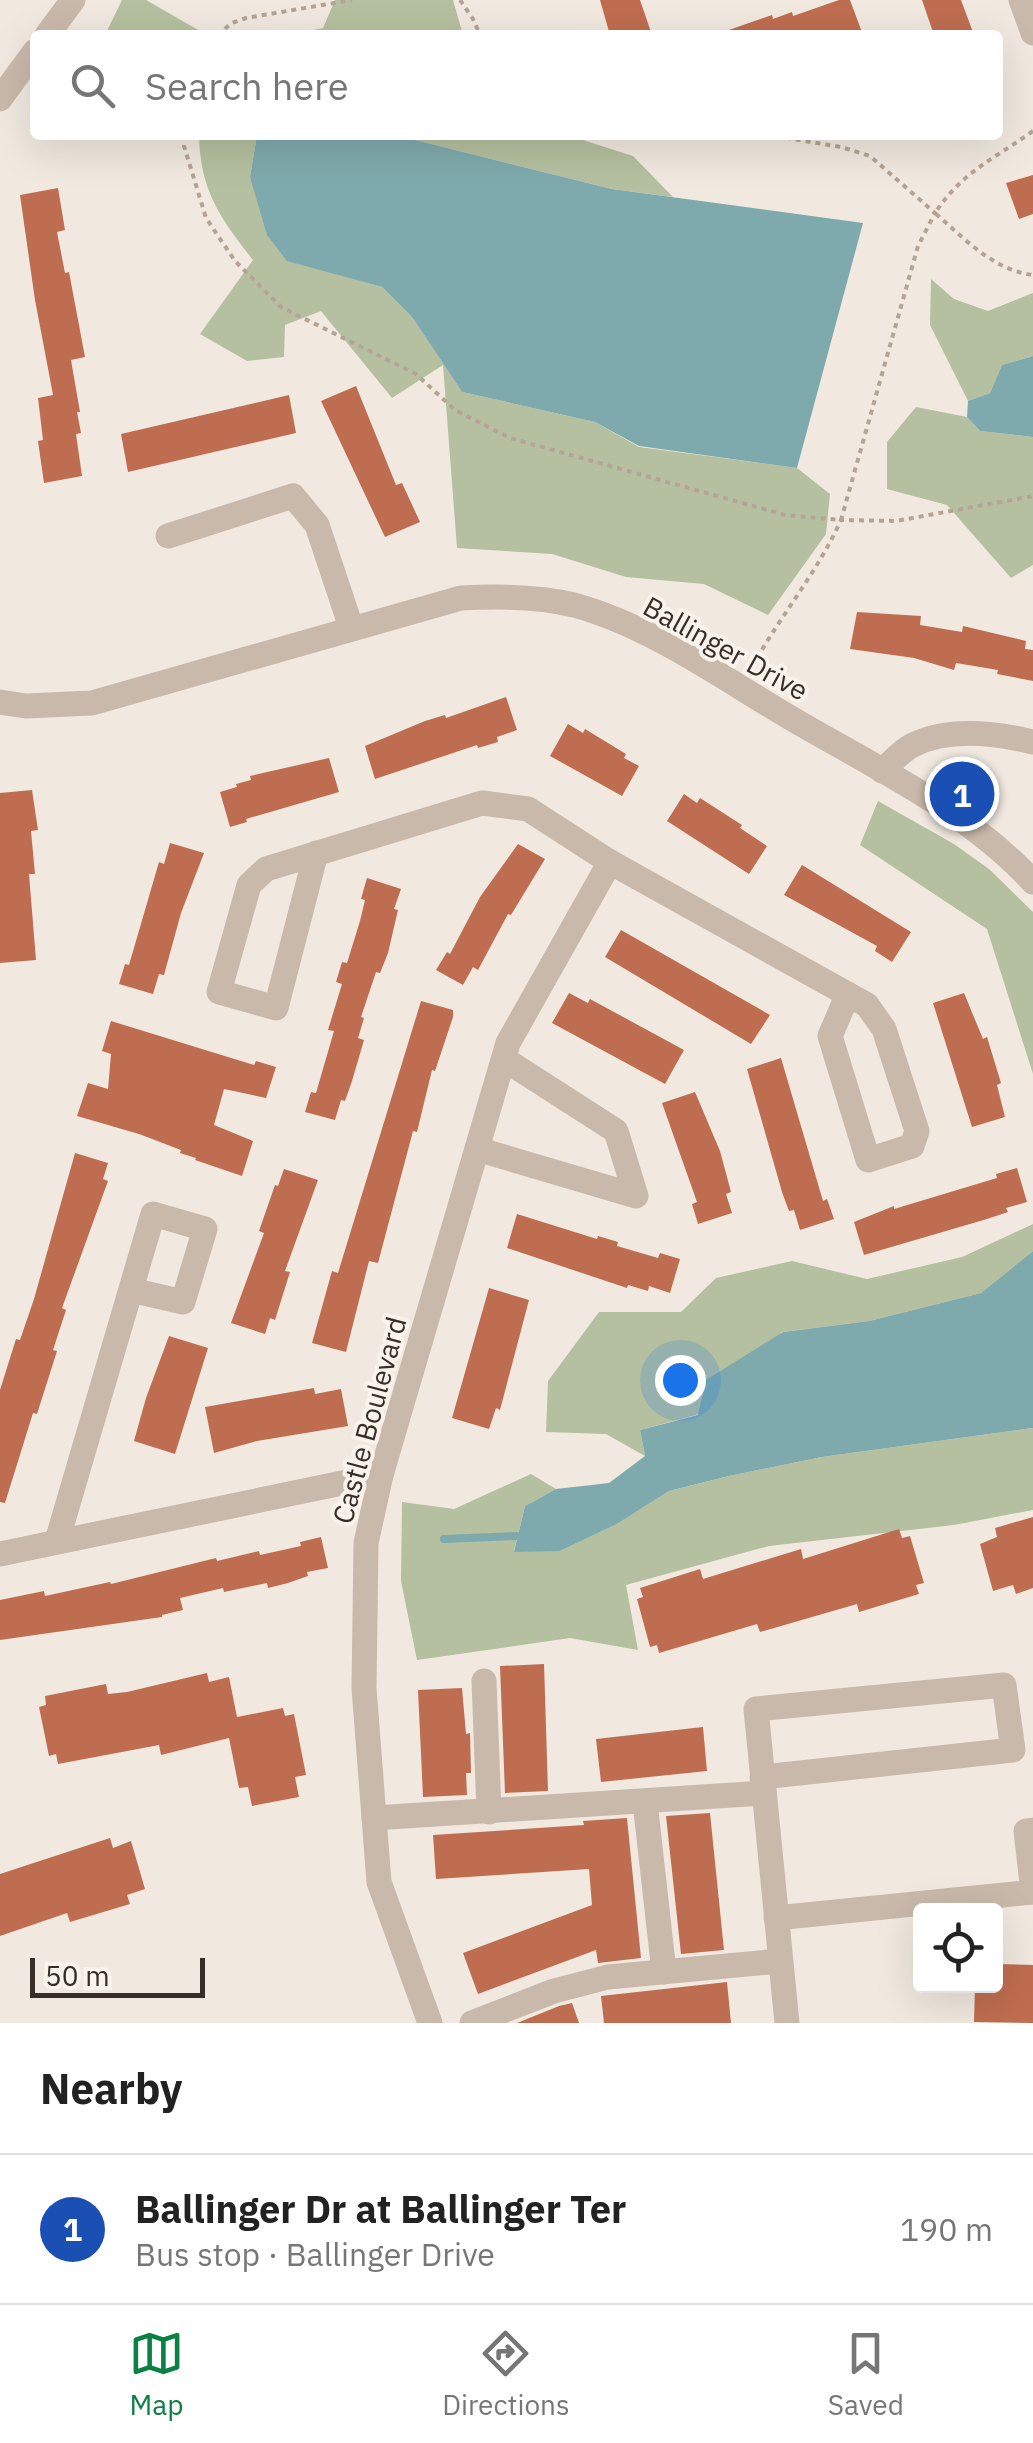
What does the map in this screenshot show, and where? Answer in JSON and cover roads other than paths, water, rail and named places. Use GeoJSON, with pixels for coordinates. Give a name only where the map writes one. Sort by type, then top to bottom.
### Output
{"type":"FeatureCollection","features":[{"type":"Feature","properties":{"kind":"street"},"geometry":{"type":"LineString","coordinates":[[51,30],[73,0]]}},
{"type":"Feature","properties":{"kind":"street"},"geometry":{"type":"LineString","coordinates":[[1021,0],[1033,33]]}},
{"type":"Feature","properties":{"kind":"street"},"geometry":{"type":"LineString","coordinates":[[0,98],[30,58]]}},
{"type":"Feature","properties":{"kind":"street"},"geometry":{"type":"LineString","coordinates":[[168,536],[293,496],[317,526],[351,627]]}},
{"type":"Feature","properties":{"kind":"street","name":"Ballinger Drive"},"geometry":{"type":"LineString","coordinates":[[0,702],[26,706],[92,703],[461,598],[503,596],[574,605],[650,636],[882,771],[1007,853],[1033,882]]}},
{"type":"Feature","properties":{"kind":"street"},"geometry":{"type":"LineString","coordinates":[[882,771],[917,743],[956,734],[1004,735],[1033,742]]}},
{"type":"Feature","properties":{"kind":"street"},"geometry":{"type":"LineString","coordinates":[[316,854],[276,1008],[220,992],[250,885],[266,868],[482,803],[528,810],[610,862],[848,994],[867,1005],[884,1029],[917,1130],[912,1146],[868,1160],[830,1036],[848,994]]}},
{"type":"Feature","properties":{"kind":"street","name":"Castle Boulevard"},"geometry":{"type":"LineString","coordinates":[[430,2023],[379,1882],[364,1688],[366,1543],[381,1474],[508,1044],[610,862]]}},
{"type":"Feature","properties":{"kind":"street"},"geometry":{"type":"LineString","coordinates":[[477,1150],[636,1196],[616,1131],[504,1060]]}},
{"type":"Feature","properties":{"kind":"street"},"geometry":{"type":"LineString","coordinates":[[57,1541],[130,1290]]}},
{"type":"Feature","properties":{"kind":"street"},"geometry":{"type":"LineString","coordinates":[[0,1554],[381,1474]]}},
{"type":"Feature","properties":{"kind":"street"},"geometry":{"type":"LineString","coordinates":[[484,1681],[489,1812]]}},
{"type":"Feature","properties":{"kind":"street"},"geometry":{"type":"LineString","coordinates":[[374,1818],[645,1802],[763,1785],[1012,1750],[1004,1685],[756,1709],[763,1785],[780,1961],[787,2023]]}},
{"type":"Feature","properties":{"kind":"street"},"geometry":{"type":"LineString","coordinates":[[645,1802],[664,1972]]}},
{"type":"Feature","properties":{"kind":"street"},"geometry":{"type":"LineString","coordinates":[[776,1918],[1033,1892],[1026,1831],[1033,1830]]}},
{"type":"Feature","properties":{"kind":"street"},"geometry":{"type":"LineString","coordinates":[[472,2023],[608,1976],[780,1961]]}},
{"type":"Feature","properties":{"kind":"water"},"geometry":{"type":"Polygon","coordinates":[[[256,140],[415,140],[612,189],[863,223],[797,468],[639,446],[595,422],[462,392],[412,317],[382,287],[287,261],[267,235],[250,177],[256,140]]]}},
{"type":"Feature","properties":{"kind":"water"},"geometry":{"type":"Polygon","coordinates":[[[1033,356],[1033,437],[980,431],[967,417],[968,401],[990,393],[1002,365],[1033,356]]]}},
{"type":"Feature","properties":{"kind":"water"},"geometry":{"type":"Polygon","coordinates":[[[1033,1251],[1033,1428],[822,1457],[729,1476],[669,1491],[617,1524],[560,1551],[514,1552],[525,1506],[556,1489],[609,1483],[645,1456],[640,1430],[698,1415],[706,1380],[783,1332],[869,1321],[981,1293],[1033,1251]]]}},
{"type":"Feature","properties":{"kind":"waterway"},"geometry":{"type":"LineString","coordinates":[[444,1539],[517,1536]]}},
{"type":"Feature","properties":{"kind":"place","name":"Ballinger Dr at Ballinger Ter"},"geometry":{"type":"Point","coordinates":[962,794]}}]}
